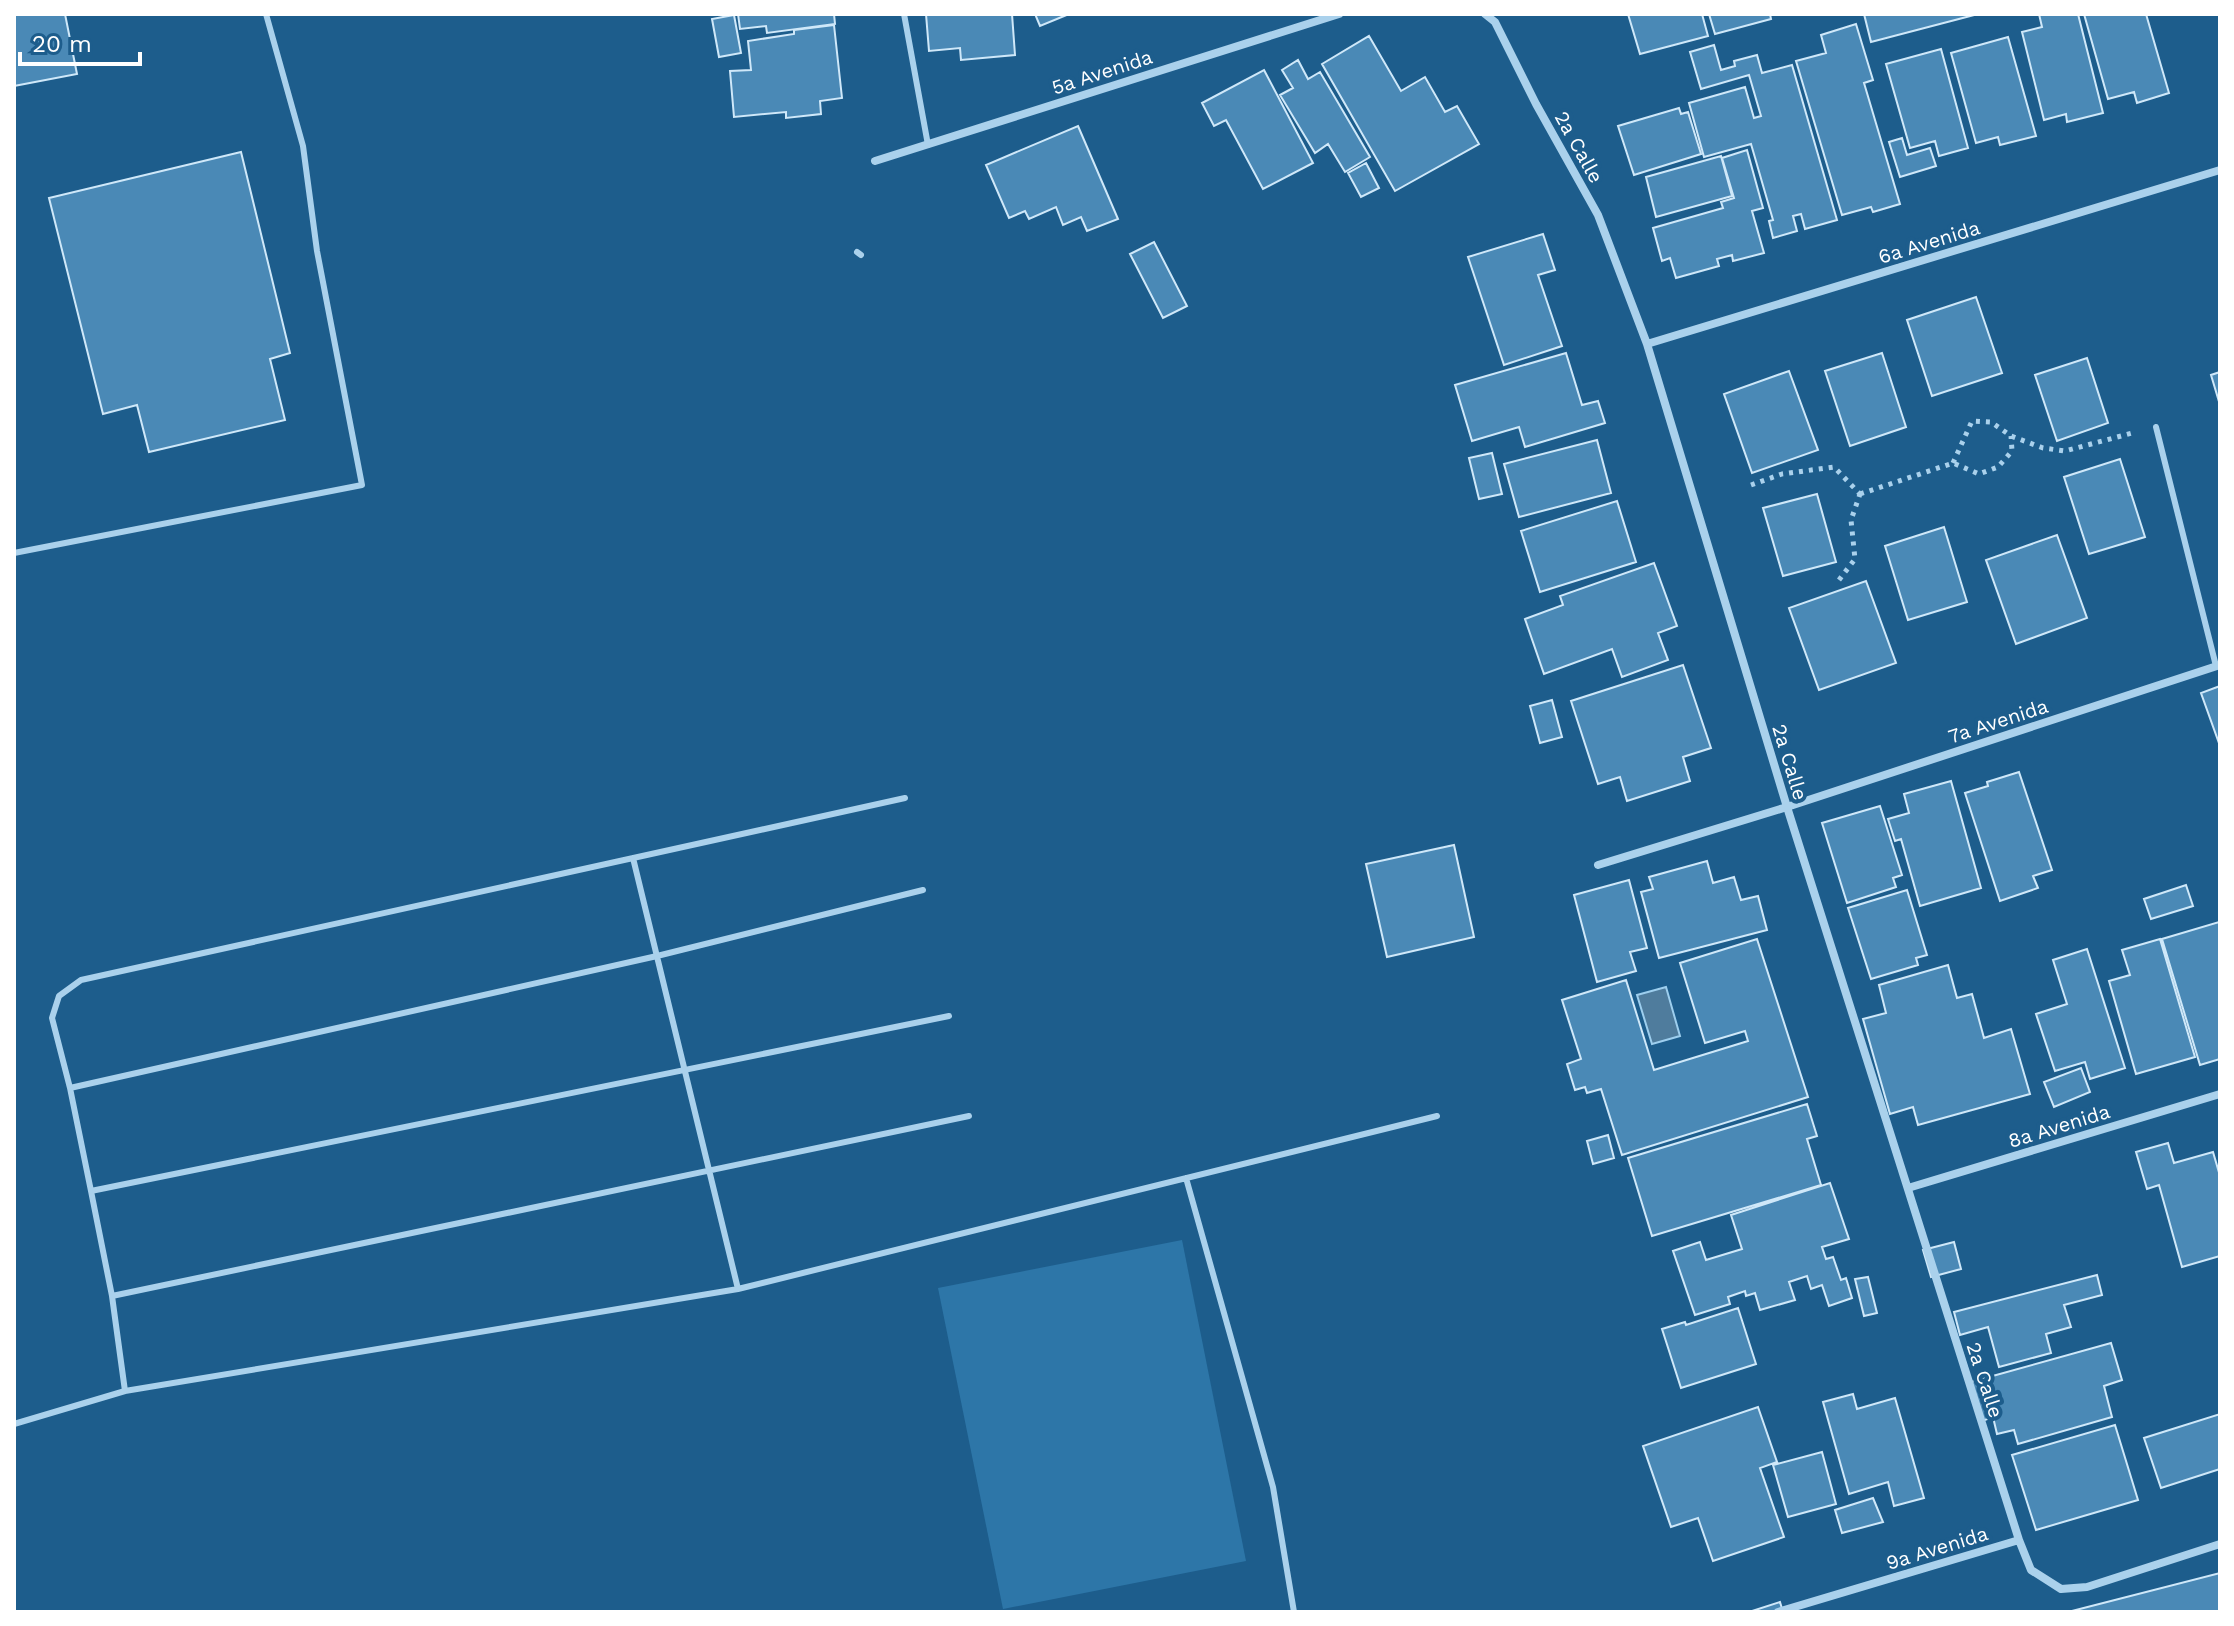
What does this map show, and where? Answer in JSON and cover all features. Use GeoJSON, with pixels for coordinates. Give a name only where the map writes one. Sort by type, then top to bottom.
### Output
{"type":"FeatureCollection","features":[{"type":"Feature","properties":{"kind":"street","name":"5a Avenida"},"geometry":{"type":"LineString","coordinates":[[875,161],[1339,14]]}},
{"type":"Feature","properties":{"kind":"street","name":"2a Calle"},"geometry":{"type":"LineString","coordinates":[[1485,14],[1495,22],[1536,104],[1598,215],[1647,344],[1787,807],[2019,1540]]}},
{"type":"Feature","properties":{"kind":"street","name":"6a Avenida"},"geometry":{"type":"LineString","coordinates":[[1647,344],[2220,170]]}},
{"type":"Feature","properties":{"kind":"street","name":"7a Avenida"},"geometry":{"type":"LineString","coordinates":[[1598,865],[1787,807],[2218,666]]}},
{"type":"Feature","properties":{"kind":"street","name":"8a Avenida"},"geometry":{"type":"LineString","coordinates":[[1908,1188],[2220,1094]]}},
{"type":"Feature","properties":{"kind":"street","name":"9a Avenida"},"geometry":{"type":"LineString","coordinates":[[1778,1612],[2019,1540],[2031,1570],[2061,1589],[2087,1587],[2220,1544]]}},
{"type":"Feature","properties":{"kind":"lane"},"geometry":{"type":"LineString","coordinates":[[14,553],[362,485],[317,251],[303,146],[266,14]]}},
{"type":"Feature","properties":{"kind":"lane"},"geometry":{"type":"LineString","coordinates":[[904,14],[928,145]]}},
{"type":"Feature","properties":{"kind":"lane"},"geometry":{"type":"LineString","coordinates":[[2156,427],[2218,666]]}},
{"type":"Feature","properties":{"kind":"lane"},"geometry":{"type":"LineString","coordinates":[[125,1391],[112,1296],[70,1088],[52,1018],[59,996],[81,980],[905,798]]}},
{"type":"Feature","properties":{"kind":"lane"},"geometry":{"type":"LineString","coordinates":[[633,858],[738,1289]]}},
{"type":"Feature","properties":{"kind":"lane"},"geometry":{"type":"LineString","coordinates":[[70,1088],[657,956],[923,890]]}},
{"type":"Feature","properties":{"kind":"lane"},"geometry":{"type":"LineString","coordinates":[[91,1191],[949,1016]]}},
{"type":"Feature","properties":{"kind":"lane"},"geometry":{"type":"LineString","coordinates":[[112,1296],[969,1116]]}},
{"type":"Feature","properties":{"kind":"lane"},"geometry":{"type":"LineString","coordinates":[[14,1424],[125,1391],[738,1289],[1437,1116]]}},
{"type":"Feature","properties":{"kind":"lane"},"geometry":{"type":"LineString","coordinates":[[1186,1178],[1273,1487],[1294,1612]]}},
{"type":"Feature","properties":{"kind":"path"},"geometry":{"type":"LineString","coordinates":[[1953,463],[1972,421],[1991,422],[2011,436],[2043,448],[2065,451],[2156,427]]}},
{"type":"Feature","properties":{"kind":"path"},"geometry":{"type":"LineString","coordinates":[[1860,494],[1953,463],[1979,474],[1998,467],[2012,451],[2011,436]]}},
{"type":"Feature","properties":{"kind":"path"},"geometry":{"type":"LineString","coordinates":[[1751,485],[1782,474],[1834,467],[1860,494]]}},
{"type":"Feature","properties":{"kind":"path"},"geometry":{"type":"LineString","coordinates":[[1839,580],[1855,559],[1851,520],[1860,494]]}},
{"type":"Feature","properties":{"kind":"shaded area"},"geometry":{"type":"Polygon","coordinates":[[[1666,987],[1680,1036],[1652,1044],[1637,995],[1666,987]]]}},
{"type":"Feature","properties":{"kind":"shaded area"},"geometry":{"type":"Polygon","coordinates":[[[1182,1240],[1246,1561],[1003,1609],[938,1288],[1182,1240]]]}},
{"type":"Feature","properties":{"kind":"building"},"geometry":{"type":"Polygon","coordinates":[[[14,14],[65,14],[77,74],[14,86],[14,14]]]}},
{"type":"Feature","properties":{"kind":"building"},"geometry":{"type":"Polygon","coordinates":[[[738,14],[834,14],[835,24],[767,33],[766,26],[740,29],[738,14]]]}},
{"type":"Feature","properties":{"kind":"building"},"geometry":{"type":"Polygon","coordinates":[[[926,14],[1012,14],[1015,55],[961,60],[960,48],[929,51],[926,14]]]}},
{"type":"Feature","properties":{"kind":"building"},"geometry":{"type":"Polygon","coordinates":[[[1035,14],[1069,14],[1040,26],[1035,14]]]}},
{"type":"Feature","properties":{"kind":"building"},"geometry":{"type":"Polygon","coordinates":[[[1628,14],[1702,14],[1708,36],[1640,54],[1628,14]]]}},
{"type":"Feature","properties":{"kind":"building"},"geometry":{"type":"Polygon","coordinates":[[[1709,14],[1770,14],[1771,19],[1715,34],[1709,14]]]}},
{"type":"Feature","properties":{"kind":"building"},"geometry":{"type":"Polygon","coordinates":[[[1864,14],[1978,14],[1871,42],[1864,14]]]}},
{"type":"Feature","properties":{"kind":"building"},"geometry":{"type":"Polygon","coordinates":[[[2039,14],[2078,14],[2103,113],[2067,122],[2066,114],[2044,120],[2022,32],[2042,27],[2039,14]]]}},
{"type":"Feature","properties":{"kind":"building"},"geometry":{"type":"Polygon","coordinates":[[[2084,14],[2146,14],[2169,93],[2137,103],[2134,92],[2108,99],[2084,14]]]}},
{"type":"Feature","properties":{"kind":"building"},"geometry":{"type":"Polygon","coordinates":[[[734,15],[741,53],[719,57],[712,19],[734,15]]]}},
{"type":"Feature","properties":{"kind":"building"},"geometry":{"type":"Polygon","coordinates":[[[1856,24],[1873,80],[1864,83],[1900,204],[1873,212],[1871,207],[1842,215],[1796,61],[1826,53],[1821,35],[1856,24]]]}},
{"type":"Feature","properties":{"kind":"building"},"geometry":{"type":"Polygon","coordinates":[[[834,25],[842,98],[820,101],[821,114],[786,118],[786,112],[734,117],[730,71],[751,70],[748,41],[794,34],[794,30],[834,25]]]}},
{"type":"Feature","properties":{"kind":"building"},"geometry":{"type":"Polygon","coordinates":[[[1369,36],[1401,91],[1425,77],[1445,112],[1457,106],[1479,144],[1395,191],[1322,64],[1369,36]]]}},
{"type":"Feature","properties":{"kind":"building"},"geometry":{"type":"Polygon","coordinates":[[[2008,37],[2036,136],[2000,145],[1998,137],[1976,143],[1951,53],[2008,37]]]}},
{"type":"Feature","properties":{"kind":"building"},"geometry":{"type":"Polygon","coordinates":[[[1714,45],[1721,70],[1735,66],[1734,61],[1757,55],[1762,73],[1792,65],[1837,220],[1805,229],[1801,214],[1793,216],[1797,231],[1773,238],[1769,221],[1773,220],[1751,144],[1704,157],[1689,103],[1745,87],[1754,118],[1761,116],[1749,75],[1701,89],[1690,52],[1714,45]]]}},
{"type":"Feature","properties":{"kind":"building"},"geometry":{"type":"Polygon","coordinates":[[[1941,49],[1968,148],[1939,156],[1935,141],[1910,148],[1886,64],[1941,49]]]}},
{"type":"Feature","properties":{"kind":"building"},"geometry":{"type":"Polygon","coordinates":[[[1298,60],[1308,79],[1320,72],[1370,157],[1345,172],[1328,144],[1315,153],[1280,95],[1293,88],[1282,70],[1298,60]]]}},
{"type":"Feature","properties":{"kind":"building"},"geometry":{"type":"Polygon","coordinates":[[[1264,70],[1313,163],[1263,189],[1226,120],[1214,126],[1202,103],[1264,70]]]}},
{"type":"Feature","properties":{"kind":"building"},"geometry":{"type":"Polygon","coordinates":[[[1679,108],[1681,114],[1688,112],[1701,154],[1634,175],[1618,126],[1679,108]]]}},
{"type":"Feature","properties":{"kind":"building"},"geometry":{"type":"Polygon","coordinates":[[[1078,126],[1118,219],[1087,231],[1081,217],[1063,225],[1056,207],[1029,219],[1025,211],[1009,218],[986,165],[1078,126]]]}},
{"type":"Feature","properties":{"kind":"building"},"geometry":{"type":"Polygon","coordinates":[[[1902,138],[1907,155],[1930,148],[1936,166],[1900,177],[1889,142],[1902,138]]]}},
{"type":"Feature","properties":{"kind":"building"},"geometry":{"type":"Polygon","coordinates":[[[1747,150],[1763,208],[1752,211],[1764,253],[1733,261],[1732,255],[1717,259],[1719,266],[1676,278],[1670,258],[1662,261],[1653,228],[1723,208],[1721,202],[1734,198],[1722,158],[1747,150]]]}},
{"type":"Feature","properties":{"kind":"building"},"geometry":{"type":"Polygon","coordinates":[[[241,152],[290,353],[270,359],[285,420],[149,452],[137,405],[103,414],[49,198],[241,152]]]}},
{"type":"Feature","properties":{"kind":"building"},"geometry":{"type":"Polygon","coordinates":[[[1721,156],[1732,196],[1656,217],[1646,177],[1721,156]]]}},
{"type":"Feature","properties":{"kind":"building"},"geometry":{"type":"Polygon","coordinates":[[[1366,163],[1379,188],[1361,197],[1348,173],[1366,163]]]}},
{"type":"Feature","properties":{"kind":"building"},"geometry":{"type":"Polygon","coordinates":[[[1543,234],[1555,270],[1538,275],[1562,346],[1504,365],[1468,257],[1543,234]]]}},
{"type":"Feature","properties":{"kind":"building"},"geometry":{"type":"Polygon","coordinates":[[[1154,242],[1187,306],[1163,318],[1130,254],[1154,242]]]}},
{"type":"Feature","properties":{"kind":"building"},"geometry":{"type":"Polygon","coordinates":[[[1976,297],[2002,373],[1932,396],[1907,320],[1976,297]]]}},
{"type":"Feature","properties":{"kind":"building"},"geometry":{"type":"Polygon","coordinates":[[[1566,353],[1582,405],[1598,401],[1605,423],[1525,447],[1519,427],[1472,441],[1455,385],[1566,353]]]}},
{"type":"Feature","properties":{"kind":"building"},"geometry":{"type":"Polygon","coordinates":[[[1882,353],[1906,427],[1850,446],[1825,371],[1882,353]]]}},
{"type":"Feature","properties":{"kind":"building"},"geometry":{"type":"Polygon","coordinates":[[[2087,358],[2108,423],[2057,441],[2035,375],[2087,358]]]}},
{"type":"Feature","properties":{"kind":"building"},"geometry":{"type":"Polygon","coordinates":[[[1789,371],[1818,450],[1752,473],[1724,394],[1789,371]]]}},
{"type":"Feature","properties":{"kind":"building"},"geometry":{"type":"Polygon","coordinates":[[[2220,372],[2220,405],[2211,375],[2220,372]]]}},
{"type":"Feature","properties":{"kind":"building"},"geometry":{"type":"Polygon","coordinates":[[[1597,440],[1611,493],[1519,517],[1504,464],[1597,440]]]}},
{"type":"Feature","properties":{"kind":"building"},"geometry":{"type":"Polygon","coordinates":[[[1492,453],[1502,494],[1479,499],[1469,458],[1492,453]]]}},
{"type":"Feature","properties":{"kind":"building"},"geometry":{"type":"Polygon","coordinates":[[[2120,459],[2145,537],[2089,554],[2064,477],[2120,459]]]}},
{"type":"Feature","properties":{"kind":"building"},"geometry":{"type":"Polygon","coordinates":[[[1817,494],[1836,562],[1783,576],[1763,508],[1817,494]]]}},
{"type":"Feature","properties":{"kind":"building"},"geometry":{"type":"Polygon","coordinates":[[[1617,501],[1636,562],[1540,592],[1521,531],[1617,501]]]}},
{"type":"Feature","properties":{"kind":"building"},"geometry":{"type":"Polygon","coordinates":[[[1944,527],[1967,602],[1908,620],[1885,546],[1944,527]]]}},
{"type":"Feature","properties":{"kind":"building"},"geometry":{"type":"Polygon","coordinates":[[[2057,535],[2087,618],[2016,644],[1986,560],[2057,535]]]}},
{"type":"Feature","properties":{"kind":"building"},"geometry":{"type":"Polygon","coordinates":[[[1654,563],[1677,626],[1658,633],[1668,660],[1622,677],[1612,649],[1544,674],[1525,619],[1563,605],[1560,596],[1654,563]]]}},
{"type":"Feature","properties":{"kind":"building"},"geometry":{"type":"Polygon","coordinates":[[[1866,581],[1896,663],[1819,690],[1789,608],[1866,581]]]}},
{"type":"Feature","properties":{"kind":"building"},"geometry":{"type":"Polygon","coordinates":[[[1683,665],[1711,748],[1683,757],[1690,781],[1627,801],[1620,777],[1598,784],[1571,701],[1683,665]]]}},
{"type":"Feature","properties":{"kind":"building"},"geometry":{"type":"Polygon","coordinates":[[[2220,686],[2220,746],[2201,693],[2220,686]]]}},
{"type":"Feature","properties":{"kind":"building"},"geometry":{"type":"Polygon","coordinates":[[[1552,700],[1562,737],[1540,743],[1530,706],[1552,700]]]}},
{"type":"Feature","properties":{"kind":"building"},"geometry":{"type":"Polygon","coordinates":[[[2019,772],[2052,870],[2033,876],[2038,888],[2000,901],[1965,793],[2019,772]]]}},
{"type":"Feature","properties":{"kind":"building"},"geometry":{"type":"Polygon","coordinates":[[[1951,781],[1981,888],[1920,906],[1901,839],[1895,841],[1888,819],[1909,813],[1904,794],[1951,781]]]}},
{"type":"Feature","properties":{"kind":"building"},"geometry":{"type":"Polygon","coordinates":[[[1880,806],[1902,875],[1893,878],[1896,887],[1847,903],[1822,823],[1880,806]]]}},
{"type":"Feature","properties":{"kind":"building"},"geometry":{"type":"Polygon","coordinates":[[[1454,845],[1474,937],[1387,957],[1366,864],[1454,845]]]}},
{"type":"Feature","properties":{"kind":"building"},"geometry":{"type":"Polygon","coordinates":[[[1707,861],[1713,883],[1734,877],[1741,900],[1758,896],[1767,930],[1659,958],[1641,892],[1653,889],[1649,877],[1707,861]]]}},
{"type":"Feature","properties":{"kind":"building"},"geometry":{"type":"Polygon","coordinates":[[[1629,880],[1647,948],[1630,952],[1636,971],[1597,982],[1574,895],[1629,880]]]}},
{"type":"Feature","properties":{"kind":"building"},"geometry":{"type":"Polygon","coordinates":[[[2186,885],[2193,906],[2151,919],[2144,899],[2186,885]]]}},
{"type":"Feature","properties":{"kind":"building"},"geometry":{"type":"Polygon","coordinates":[[[1907,890],[1927,955],[1916,958],[1918,965],[1871,979],[1848,908],[1907,890]]]}},
{"type":"Feature","properties":{"kind":"building"},"geometry":{"type":"Polygon","coordinates":[[[2219,922],[2220,1059],[2200,1065],[2162,939],[2219,922]]]}},
{"type":"Feature","properties":{"kind":"building"},"geometry":{"type":"Polygon","coordinates":[[[1757,939],[1808,1097],[1622,1155],[1601,1089],[1587,1093],[1585,1087],[1575,1090],[1567,1064],[1581,1059],[1562,1000],[1626,980],[1654,1070],[1748,1041],[1745,1031],[1705,1043],[1680,963],[1757,939]]]}},
{"type":"Feature","properties":{"kind":"building"},"geometry":{"type":"Polygon","coordinates":[[[2160,939],[2195,1057],[2136,1074],[2109,981],[2130,975],[2122,950],[2160,939]]]}},
{"type":"Feature","properties":{"kind":"building"},"geometry":{"type":"Polygon","coordinates":[[[2087,949],[2125,1068],[2090,1079],[2085,1062],[2055,1071],[2036,1014],[2067,1004],[2053,960],[2087,949]]]}},
{"type":"Feature","properties":{"kind":"building"},"geometry":{"type":"Polygon","coordinates":[[[1948,965],[1957,998],[1972,994],[1984,1038],[2011,1029],[2030,1094],[1918,1125],[1913,1107],[1890,1114],[1863,1019],[1886,1013],[1879,985],[1948,965]]]}},
{"type":"Feature","properties":{"kind":"building"},"geometry":{"type":"Polygon","coordinates":[[[2081,1068],[2090,1092],[2054,1107],[2044,1082],[2081,1068]]]}},
{"type":"Feature","properties":{"kind":"building"},"geometry":{"type":"Polygon","coordinates":[[[1807,1104],[1817,1136],[1807,1139],[1821,1185],[1652,1236],[1628,1158],[1807,1104]]]}},
{"type":"Feature","properties":{"kind":"building"},"geometry":{"type":"Polygon","coordinates":[[[1608,1135],[1614,1158],[1593,1164],[1587,1141],[1608,1135]]]}},
{"type":"Feature","properties":{"kind":"building"},"geometry":{"type":"Polygon","coordinates":[[[2168,1143],[2174,1163],[2213,1152],[2220,1176],[2220,1256],[2182,1267],[2159,1185],[2147,1189],[2136,1152],[2168,1143]]]}},
{"type":"Feature","properties":{"kind":"building"},"geometry":{"type":"Polygon","coordinates":[[[1830,1183],[1849,1239],[1822,1247],[1826,1259],[1833,1257],[1841,1280],[1846,1278],[1852,1298],[1829,1306],[1822,1285],[1811,1289],[1807,1276],[1789,1282],[1795,1300],[1760,1310],[1755,1293],[1746,1296],[1745,1291],[1728,1297],[1730,1304],[1695,1315],[1673,1251],[1700,1242],[1706,1260],[1742,1249],[1731,1215],[1830,1183]]]}},
{"type":"Feature","properties":{"kind":"building"},"geometry":{"type":"Polygon","coordinates":[[[1954,1242],[1961,1269],[1931,1277],[1923,1250],[1954,1242]]]}},
{"type":"Feature","properties":{"kind":"building"},"geometry":{"type":"Polygon","coordinates":[[[2097,1275],[2102,1295],[2064,1305],[2071,1327],[2046,1334],[2051,1353],[1999,1367],[1988,1327],[1960,1335],[1954,1312],[2097,1275]]]}},
{"type":"Feature","properties":{"kind":"building"},"geometry":{"type":"Polygon","coordinates":[[[1868,1277],[1877,1313],[1864,1316],[1855,1279],[1868,1277]]]}},
{"type":"Feature","properties":{"kind":"building"},"geometry":{"type":"Polygon","coordinates":[[[1738,1308],[1756,1364],[1681,1388],[1662,1329],[1685,1322],[1686,1325],[1738,1308]]]}},
{"type":"Feature","properties":{"kind":"building"},"geometry":{"type":"Polygon","coordinates":[[[2111,1343],[2122,1380],[2104,1386],[2112,1417],[2018,1444],[2014,1430],[1997,1434],[1993,1417],[1982,1421],[1971,1382],[2111,1343]]]}},
{"type":"Feature","properties":{"kind":"building"},"geometry":{"type":"Polygon","coordinates":[[[1853,1394],[1857,1409],[1895,1398],[1924,1498],[1894,1506],[1888,1482],[1849,1494],[1823,1402],[1853,1394]]]}},
{"type":"Feature","properties":{"kind":"building"},"geometry":{"type":"Polygon","coordinates":[[[1758,1407],[1777,1462],[1760,1468],[1784,1537],[1713,1561],[1698,1518],[1671,1527],[1643,1446],[1758,1407]]]}},
{"type":"Feature","properties":{"kind":"building"},"geometry":{"type":"Polygon","coordinates":[[[2220,1414],[2220,1469],[2161,1488],[2144,1438],[2220,1414]]]}},
{"type":"Feature","properties":{"kind":"building"},"geometry":{"type":"Polygon","coordinates":[[[2115,1425],[2138,1500],[2036,1530],[2012,1455],[2115,1425]]]}},
{"type":"Feature","properties":{"kind":"building"},"geometry":{"type":"Polygon","coordinates":[[[1822,1452],[1836,1504],[1788,1517],[1773,1465],[1822,1452]]]}},
{"type":"Feature","properties":{"kind":"building"},"geometry":{"type":"Polygon","coordinates":[[[1873,1498],[1883,1522],[1842,1533],[1835,1510],[1873,1498]]]}},
{"type":"Feature","properties":{"kind":"building"},"geometry":{"type":"Polygon","coordinates":[[[2220,1573],[2220,1612],[2068,1612],[2220,1573]]]}},
{"type":"Feature","properties":{"kind":"building"},"geometry":{"type":"Polygon","coordinates":[[[1780,1602],[1783,1612],[1749,1612],[1780,1602]]]}}]}
